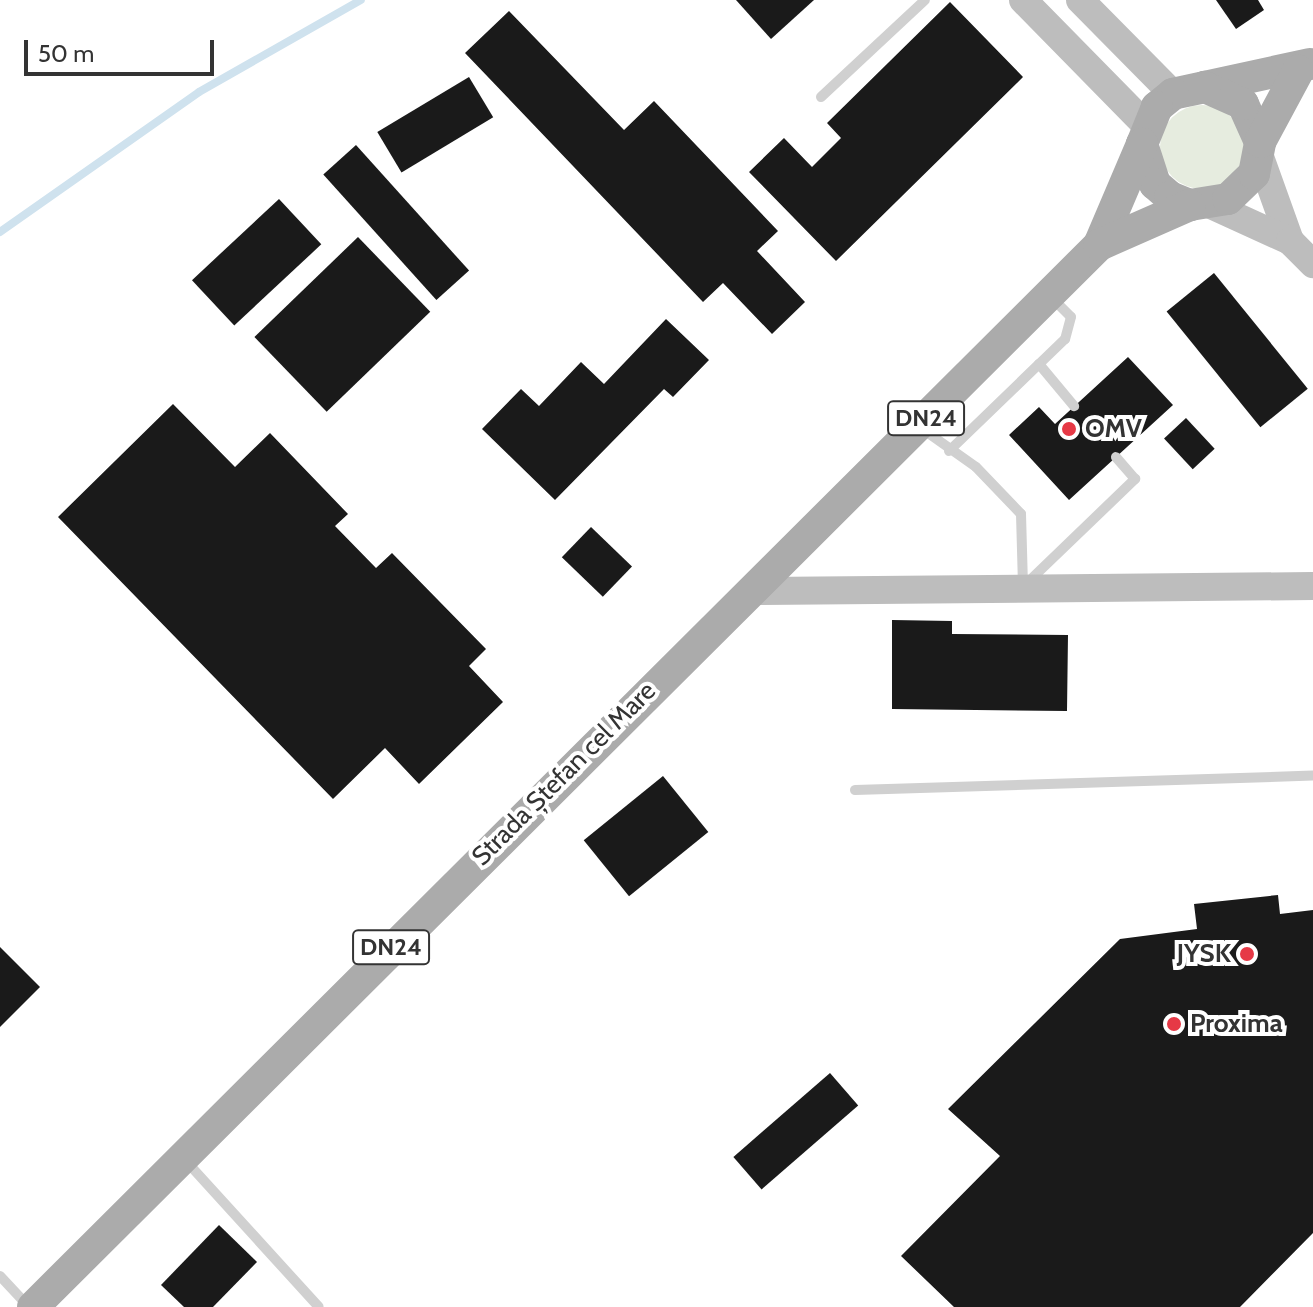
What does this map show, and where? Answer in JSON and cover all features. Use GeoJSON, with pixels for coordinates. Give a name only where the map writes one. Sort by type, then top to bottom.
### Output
{"type":"FeatureCollection","features":[{"type":"Feature","properties":{"kind":"main road"},"geometry":{"type":"LineString","coordinates":[[1306,67],[1260,149],[1243,189],[1200,205],[1155,184],[1144,135],[1173,94],[1306,67]]}},
{"type":"Feature","properties":{"kind":"main road"},"geometry":{"type":"LineString","coordinates":[[1205,87],[1243,104],[1260,149]]}},
{"type":"Feature","properties":{"kind":"main road","name":"Strada Ștefan cel Mare"},"geometry":{"type":"LineString","coordinates":[[1099,245],[1144,135]]}},
{"type":"Feature","properties":{"kind":"main road","name":"Strada Ștefan cel Mare"},"geometry":{"type":"LineString","coordinates":[[31,1307],[1099,245],[1200,205]]}},
{"type":"Feature","properties":{"kind":"street"},"geometry":{"type":"LineString","coordinates":[[1023,0],[1144,135]]}},
{"type":"Feature","properties":{"kind":"street"},"geometry":{"type":"LineString","coordinates":[[1080,0],[1173,94]]}},
{"type":"Feature","properties":{"kind":"street"},"geometry":{"type":"LineString","coordinates":[[1260,149],[1290,241]]}},
{"type":"Feature","properties":{"kind":"street"},"geometry":{"type":"LineString","coordinates":[[1200,205],[1290,241],[1313,264]]}},
{"type":"Feature","properties":{"kind":"street"},"geometry":{"type":"LineString","coordinates":[[752,591],[1313,586]]}},
{"type":"Feature","properties":{"kind":"lane"},"geometry":{"type":"LineString","coordinates":[[821,97],[925,0]]}},
{"type":"Feature","properties":{"kind":"lane"},"geometry":{"type":"LineString","coordinates":[[949,451],[1065,339],[1071,317],[1049,294]]}},
{"type":"Feature","properties":{"kind":"lane"},"geometry":{"type":"LineString","coordinates":[[1039,364],[1074,406]]}},
{"type":"Feature","properties":{"kind":"lane"},"geometry":{"type":"LineString","coordinates":[[918,426],[949,451],[976,467],[1021,514],[1023,587]]}},
{"type":"Feature","properties":{"kind":"lane"},"geometry":{"type":"LineString","coordinates":[[1023,587],[1135,479],[1116,457]]}},
{"type":"Feature","properties":{"kind":"lane"},"geometry":{"type":"LineString","coordinates":[[855,790],[1313,776]]}},
{"type":"Feature","properties":{"kind":"lane"},"geometry":{"type":"LineString","coordinates":[[182,1157],[319,1307]]}},
{"type":"Feature","properties":{"kind":"lane"},"geometry":{"type":"LineString","coordinates":[[0,1276],[31,1307]]}},
{"type":"Feature","properties":{"kind":"shaded area"},"geometry":{"type":"Polygon","coordinates":[[[1202,105],[1225,112],[1237,124],[1244,147],[1237,170],[1225,182],[1202,189],[1179,182],[1167,170],[1160,147],[1167,124],[1179,112],[1202,105]]]}},
{"type":"Feature","properties":{"kind":"building"},"geometry":{"type":"Polygon","coordinates":[[[736,0],[814,0],[771,39],[736,0]]]}},
{"type":"Feature","properties":{"kind":"building"},"geometry":{"type":"Polygon","coordinates":[[[1216,0],[1258,0],[1264,10],[1236,29],[1216,0]]]}},
{"type":"Feature","properties":{"kind":"building"},"geometry":{"type":"Polygon","coordinates":[[[950,2],[1023,77],[836,261],[749,172],[784,138],[812,167],[841,138],[827,123],[950,2]]]}},
{"type":"Feature","properties":{"kind":"building"},"geometry":{"type":"Polygon","coordinates":[[[509,11],[624,130],[654,101],[778,231],[757,251],[805,302],[772,334],[723,283],[703,302],[465,53],[509,11]]]}},
{"type":"Feature","properties":{"kind":"building"},"geometry":{"type":"Polygon","coordinates":[[[469,77],[493,117],[401,172],[377,132],[469,77]]]}},
{"type":"Feature","properties":{"kind":"building"},"geometry":{"type":"Polygon","coordinates":[[[356,145],[469,271],[436,300],[323,174],[356,145]]]}},
{"type":"Feature","properties":{"kind":"building"},"geometry":{"type":"Polygon","coordinates":[[[279,199],[321,244],[234,326],[192,280],[279,199]]]}},
{"type":"Feature","properties":{"kind":"building"},"geometry":{"type":"Polygon","coordinates":[[[358,237],[430,312],[327,412],[254,337],[358,237]]]}},
{"type":"Feature","properties":{"kind":"building"},"geometry":{"type":"Polygon","coordinates":[[[1214,273],[1308,389],[1260,427],[1167,311],[1214,273]]]}},
{"type":"Feature","properties":{"kind":"building"},"geometry":{"type":"Polygon","coordinates":[[[666,319],[709,360],[673,397],[664,389],[555,500],[482,429],[521,389],[539,406],[581,362],[604,384],[666,319]]]}},
{"type":"Feature","properties":{"kind":"building"},"geometry":{"type":"Polygon","coordinates":[[[1128,357],[1173,405],[1069,500],[1009,435],[1039,407],[1055,424],[1128,357]]]}},
{"type":"Feature","properties":{"kind":"building"},"geometry":{"type":"Polygon","coordinates":[[[173,404],[235,467],[270,433],[348,514],[335,526],[376,568],[392,553],[486,649],[469,666],[503,702],[419,784],[385,748],[333,799],[58,517],[173,404]]]}},
{"type":"Feature","properties":{"kind":"building"},"geometry":{"type":"Polygon","coordinates":[[[1186,418],[1215,449],[1193,469],[1164,438],[1186,418]]]}},
{"type":"Feature","properties":{"kind":"building"},"geometry":{"type":"Polygon","coordinates":[[[591,527],[632,567],[603,597],[562,557],[591,527]]]}},
{"type":"Feature","properties":{"kind":"building"},"geometry":{"type":"Polygon","coordinates":[[[892,620],[952,621],[952,634],[1068,635],[1067,711],[892,709],[892,620]]]}},
{"type":"Feature","properties":{"kind":"building"},"geometry":{"type":"Polygon","coordinates":[[[663,776],[708,832],[629,896],[584,840],[663,776]]]}},
{"type":"Feature","properties":{"kind":"building","name":"Proxima"},"geometry":{"type":"Polygon","coordinates":[[[1278,895],[1280,914],[1313,910],[1313,1233],[1240,1307],[954,1307],[901,1256],[1000,1156],[948,1109],[1120,939],[1197,929],[1194,904],[1278,895]]]}},
{"type":"Feature","properties":{"kind":"building"},"geometry":{"type":"Polygon","coordinates":[[[0,947],[40,987],[0,1027],[0,947]]]}},
{"type":"Feature","properties":{"kind":"building"},"geometry":{"type":"Polygon","coordinates":[[[830,1073],[858,1105],[762,1189],[733,1157],[830,1073]]]}},
{"type":"Feature","properties":{"kind":"building"},"geometry":{"type":"Polygon","coordinates":[[[219,1225],[257,1262],[213,1307],[184,1307],[161,1285],[219,1225]]]}},
{"type":"Feature","properties":{"kind":"waterway"},"geometry":{"type":"LineString","coordinates":[[0,232],[199,92],[361,0]]}},
{"type":"Feature","properties":{"kind":"place","name":"OMV"},"geometry":{"type":"Point","coordinates":[1069,429]}},
{"type":"Feature","properties":{"kind":"place","name":"JYSK"},"geometry":{"type":"Point","coordinates":[1247,954]}},
{"type":"Feature","properties":{"kind":"place","name":"Proxima"},"geometry":{"type":"Point","coordinates":[1174,1024]}}]}
